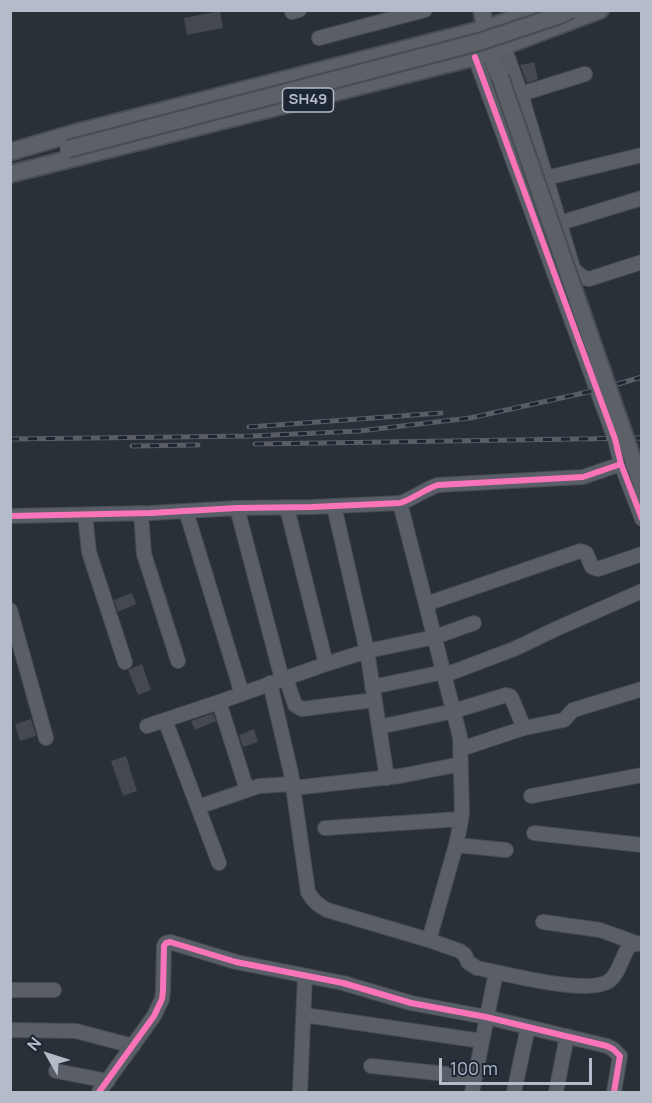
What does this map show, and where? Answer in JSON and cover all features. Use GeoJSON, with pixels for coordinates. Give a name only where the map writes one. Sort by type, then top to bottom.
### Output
{"type":"FeatureCollection","features":[{"type":"Feature","properties":{"kind":"main road","name":"SH49"},"geometry":{"type":"LineString","coordinates":[[10,152],[481,17],[538,10]]}},
{"type":"Feature","properties":{"kind":"main road","name":"SH49"},"geometry":{"type":"LineString","coordinates":[[10,165],[479,42],[571,10]]}},
{"type":"Feature","properties":{"kind":"main road","name":"SH49"},"geometry":{"type":"LineString","coordinates":[[10,174],[489,52],[600,10]]}},
{"type":"Feature","properties":{"kind":"main road"},"geometry":{"type":"LineString","coordinates":[[481,17],[489,52],[500,77],[642,486]]}},
{"type":"Feature","properties":{"kind":"street"},"geometry":{"type":"LineString","coordinates":[[319,38],[425,10]]}},
{"type":"Feature","properties":{"kind":"street"},"geometry":{"type":"LineString","coordinates":[[489,52],[521,94],[573,268],[578,274],[589,279],[642,262]]}},
{"type":"Feature","properties":{"kind":"street"},"geometry":{"type":"LineString","coordinates":[[489,52],[612,429],[621,464],[642,519]]}},
{"type":"Feature","properties":{"kind":"street"},"geometry":{"type":"LineString","coordinates":[[521,94],[585,74]]}},
{"type":"Feature","properties":{"kind":"street"},"geometry":{"type":"LineString","coordinates":[[546,178],[642,155]]}},
{"type":"Feature","properties":{"kind":"street"},"geometry":{"type":"LineString","coordinates":[[560,223],[642,198]]}},
{"type":"Feature","properties":{"kind":"street"},"geometry":{"type":"LineString","coordinates":[[10,516],[400,503],[438,485],[583,477],[621,464]]}},
{"type":"Feature","properties":{"kind":"street"},"geometry":{"type":"LineString","coordinates":[[400,503],[454,711],[461,749],[461,819],[456,845],[429,940]]}},
{"type":"Feature","properties":{"kind":"street"},"geometry":{"type":"LineString","coordinates":[[334,506],[367,651],[387,778]]}},
{"type":"Feature","properties":{"kind":"street"},"geometry":{"type":"LineString","coordinates":[[237,508],[279,680],[292,786],[308,892],[312,900],[327,910],[460,951],[468,962],[477,968],[564,985],[603,984],[614,975],[630,945],[639,943]]}},
{"type":"Feature","properties":{"kind":"street"},"geometry":{"type":"LineString","coordinates":[[287,508],[326,664]]}},
{"type":"Feature","properties":{"kind":"street"},"geometry":{"type":"LineString","coordinates":[[186,511],[242,694]]}},
{"type":"Feature","properties":{"kind":"street"},"geometry":{"type":"LineString","coordinates":[[141,513],[144,554],[177,661]]}},
{"type":"Feature","properties":{"kind":"street"},"geometry":{"type":"LineString","coordinates":[[85,514],[89,552],[125,662]]}},
{"type":"Feature","properties":{"kind":"street"},"geometry":{"type":"LineString","coordinates":[[426,604],[580,551],[586,553],[592,567],[598,569],[642,554]]}},
{"type":"Feature","properties":{"kind":"street"},"geometry":{"type":"LineString","coordinates":[[279,680],[296,705],[302,709],[373,693],[444,674],[514,649],[642,591]]}},
{"type":"Feature","properties":{"kind":"street"},"geometry":{"type":"LineString","coordinates":[[10,610],[46,738]]}},
{"type":"Feature","properties":{"kind":"street"},"geometry":{"type":"LineString","coordinates":[[147,726],[367,651],[435,637],[474,623]]}},
{"type":"Feature","properties":{"kind":"street"},"geometry":{"type":"LineString","coordinates":[[461,749],[524,728],[564,720],[573,710],[642,689]]}},
{"type":"Feature","properties":{"kind":"street"},"geometry":{"type":"LineString","coordinates":[[379,727],[454,711],[506,695],[512,699],[524,728]]}},
{"type":"Feature","properties":{"kind":"street"},"geometry":{"type":"LineString","coordinates":[[219,702],[247,790]]}},
{"type":"Feature","properties":{"kind":"street"},"geometry":{"type":"LineString","coordinates":[[165,720],[219,862]]}},
{"type":"Feature","properties":{"kind":"street"},"geometry":{"type":"LineString","coordinates":[[198,807],[266,785],[292,786],[387,778],[461,764]]}},
{"type":"Feature","properties":{"kind":"street"},"geometry":{"type":"LineString","coordinates":[[531,796],[642,775]]}},
{"type":"Feature","properties":{"kind":"street"},"geometry":{"type":"LineString","coordinates":[[325,828],[461,819]]}},
{"type":"Feature","properties":{"kind":"street"},"geometry":{"type":"LineString","coordinates":[[534,833],[642,845]]}},
{"type":"Feature","properties":{"kind":"street"},"geometry":{"type":"LineString","coordinates":[[456,845],[506,850]]}},
{"type":"Feature","properties":{"kind":"street"},"geometry":{"type":"LineString","coordinates":[[543,922],[600,930],[639,943]]}},
{"type":"Feature","properties":{"kind":"street"},"geometry":{"type":"LineString","coordinates":[[99,1092],[154,1016],[162,999],[164,946],[166,943],[174,943],[236,962],[350,985],[411,1003],[488,1010],[528,1027],[608,1046],[620,1056],[614,1092]]}},
{"type":"Feature","properties":{"kind":"street"},"geometry":{"type":"LineString","coordinates":[[472,1092],[496,972]]}},
{"type":"Feature","properties":{"kind":"street"},"geometry":{"type":"LineString","coordinates":[[300,1092],[305,976]]}},
{"type":"Feature","properties":{"kind":"street"},"geometry":{"type":"LineString","coordinates":[[10,990],[54,990]]}},
{"type":"Feature","properties":{"kind":"street"},"geometry":{"type":"LineString","coordinates":[[304,1015],[482,1041]]}},
{"type":"Feature","properties":{"kind":"street"},"geometry":{"type":"LineString","coordinates":[[514,1092],[528,1027]]}},
{"type":"Feature","properties":{"kind":"street"},"geometry":{"type":"LineString","coordinates":[[10,1030],[76,1031],[133,1046]]}},
{"type":"Feature","properties":{"kind":"street"},"geometry":{"type":"LineString","coordinates":[[556,1092],[567,1036]]}},
{"type":"Feature","properties":{"kind":"street"},"geometry":{"type":"LineString","coordinates":[[371,1066],[475,1077]]}},
{"type":"Feature","properties":{"kind":"street"},"geometry":{"type":"LineString","coordinates":[[56,1071],[108,1081]]}},
{"type":"Feature","properties":{"kind":"building"},"geometry":{"type":"Polygon","coordinates":[[[220,11],[223,28],[187,35],[184,18],[220,11]]]}},
{"type":"Feature","properties":{"kind":"building"},"geometry":{"type":"Polygon","coordinates":[[[534,62],[538,79],[527,83],[520,65],[534,62]]]}},
{"type":"Feature","properties":{"kind":"building"},"geometry":{"type":"Polygon","coordinates":[[[132,593],[136,604],[118,612],[114,600],[132,593]]]}},
{"type":"Feature","properties":{"kind":"building"},"geometry":{"type":"Polygon","coordinates":[[[142,664],[151,690],[138,695],[128,670],[142,664]]]}},
{"type":"Feature","properties":{"kind":"building"},"geometry":{"type":"Polygon","coordinates":[[[213,713],[216,721],[195,730],[191,721],[213,713]]]}},
{"type":"Feature","properties":{"kind":"building"},"geometry":{"type":"Polygon","coordinates":[[[31,719],[36,736],[20,741],[15,724],[31,719]]]}},
{"type":"Feature","properties":{"kind":"building"},"geometry":{"type":"Polygon","coordinates":[[[254,729],[258,742],[243,747],[239,735],[254,729]]]}},
{"type":"Feature","properties":{"kind":"building"},"geometry":{"type":"Polygon","coordinates":[[[126,756],[137,791],[123,796],[111,761],[126,756]]]}},
{"type":"Feature","properties":{"kind":"railway"},"geometry":{"type":"LineString","coordinates":[[10,439],[252,436],[359,431],[470,418],[597,390],[642,377]]}},
{"type":"Feature","properties":{"kind":"railway"},"geometry":{"type":"LineString","coordinates":[[249,427],[441,413]]}},
{"type":"Feature","properties":{"kind":"railway"},"geometry":{"type":"LineString","coordinates":[[255,444],[642,438]]}},
{"type":"Feature","properties":{"kind":"railway"},"geometry":{"type":"LineString","coordinates":[[132,446],[198,445]]}},
{"type":"Feature","properties":{"kind":"cycle path"},"geometry":{"type":"LineString","coordinates":[[475,57],[615,439],[621,464],[642,519]]}},
{"type":"Feature","properties":{"kind":"cycle path"},"geometry":{"type":"LineString","coordinates":[[10,516],[400,503],[438,485],[583,477],[621,464]]}},
{"type":"Feature","properties":{"kind":"cycle path"},"geometry":{"type":"LineString","coordinates":[[99,1092],[154,1016],[162,999],[164,946],[170,942],[236,962],[343,983],[411,1003],[486,1017],[607,1046],[620,1056],[614,1092]]}}]}
